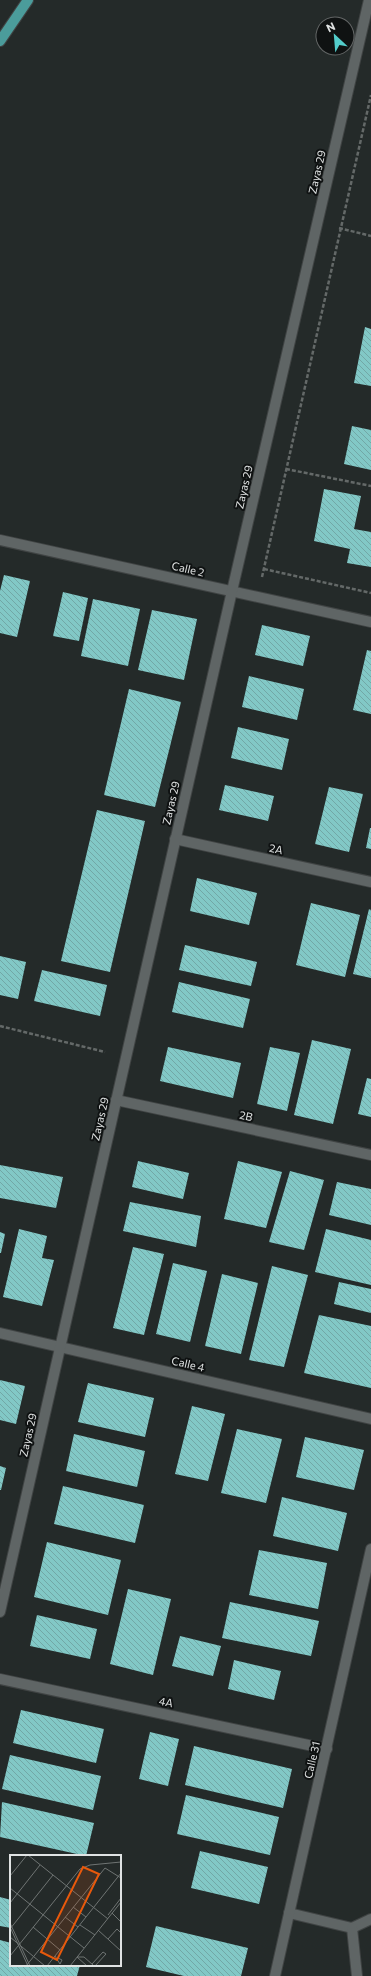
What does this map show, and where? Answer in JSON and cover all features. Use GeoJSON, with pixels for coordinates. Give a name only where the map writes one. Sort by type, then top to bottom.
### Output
{"type":"FeatureCollection","features":[{"type":"Feature","properties":{"kind":"main road"},"geometry":{"type":"LineString","coordinates":[[0,41],[28,0]]}},
{"type":"Feature","properties":{"kind":"street","name":"Zayas 29"},"geometry":{"type":"LineString","coordinates":[[0,1612],[127,1057],[175,839],[369,0]]}},
{"type":"Feature","properties":{"kind":"street","name":"Calle 2"},"geometry":{"type":"LineString","coordinates":[[0,540],[371,622]]}},
{"type":"Feature","properties":{"kind":"street","name":"2A"},"geometry":{"type":"LineString","coordinates":[[175,839],[371,882]]}},
{"type":"Feature","properties":{"kind":"street","name":"2B"},"geometry":{"type":"LineString","coordinates":[[116,1100],[371,1155]]}},
{"type":"Feature","properties":{"kind":"street","name":"Calle 4"},"geometry":{"type":"LineString","coordinates":[[0,1333],[371,1419]]}},
{"type":"Feature","properties":{"kind":"street","name":"Calle 31"},"geometry":{"type":"LineString","coordinates":[[275,1976],[371,1549]]}},
{"type":"Feature","properties":{"kind":"street","name":"4A"},"geometry":{"type":"LineString","coordinates":[[0,1679],[327,1749]]}},
{"type":"Feature","properties":{"kind":"street"},"geometry":{"type":"LineString","coordinates":[[289,1913],[352,1928],[371,1919]]}},
{"type":"Feature","properties":{"kind":"street"},"geometry":{"type":"LineString","coordinates":[[352,1928],[357,1976]]}},
{"type":"Feature","properties":{"kind":"path"},"geometry":{"type":"LineString","coordinates":[[257,597],[371,95]]}},
{"type":"Feature","properties":{"kind":"path"},"geometry":{"type":"LineString","coordinates":[[317,224],[371,236]]}},
{"type":"Feature","properties":{"kind":"path"},"geometry":{"type":"LineString","coordinates":[[286,469],[371,486]]}},
{"type":"Feature","properties":{"kind":"path"},"geometry":{"type":"LineString","coordinates":[[264,569],[371,593]]}},
{"type":"Feature","properties":{"kind":"path"},"geometry":{"type":"LineString","coordinates":[[0,1026],[127,1057]]}},
{"type":"Feature","properties":{"kind":"building"},"geometry":{"type":"Polygon","coordinates":[[[365,327],[371,329],[371,386],[354,383],[365,327]]]}},
{"type":"Feature","properties":{"kind":"building"},"geometry":{"type":"Polygon","coordinates":[[[352,426],[371,430],[371,470],[344,464],[352,426]]]}},
{"type":"Feature","properties":{"kind":"building"},"geometry":{"type":"Polygon","coordinates":[[[324,489],[361,496],[354,529],[371,532],[371,567],[347,563],[350,549],[314,541],[324,489]]]}},
{"type":"Feature","properties":{"kind":"building"},"geometry":{"type":"Polygon","coordinates":[[[4,575],[30,581],[17,637],[0,633],[0,591],[4,575]]]}},
{"type":"Feature","properties":{"kind":"building"},"geometry":{"type":"Polygon","coordinates":[[[63,592],[88,598],[79,641],[53,636],[63,592]]]}},
{"type":"Feature","properties":{"kind":"building"},"geometry":{"type":"Polygon","coordinates":[[[93,599],[140,609],[128,666],[81,656],[93,599]]]}},
{"type":"Feature","properties":{"kind":"building"},"geometry":{"type":"Polygon","coordinates":[[[152,610],[197,619],[184,680],[138,670],[152,610]]]}},
{"type":"Feature","properties":{"kind":"building"},"geometry":{"type":"Polygon","coordinates":[[[262,625],[310,636],[303,666],[255,655],[262,625]]]}},
{"type":"Feature","properties":{"kind":"building"},"geometry":{"type":"Polygon","coordinates":[[[367,650],[371,651],[371,714],[353,710],[367,650]]]}},
{"type":"Feature","properties":{"kind":"building"},"geometry":{"type":"Polygon","coordinates":[[[249,676],[304,689],[297,720],[242,707],[249,676]]]}},
{"type":"Feature","properties":{"kind":"building"},"geometry":{"type":"Polygon","coordinates":[[[129,689],[181,702],[155,807],[104,795],[129,689]]]}},
{"type":"Feature","properties":{"kind":"building"},"geometry":{"type":"Polygon","coordinates":[[[238,727],[289,739],[282,770],[231,758],[238,727]]]}},
{"type":"Feature","properties":{"kind":"building"},"geometry":{"type":"Polygon","coordinates":[[[225,785],[274,796],[268,821],[219,810],[225,785]]]}},
{"type":"Feature","properties":{"kind":"building"},"geometry":{"type":"Polygon","coordinates":[[[329,787],[363,794],[349,852],[315,844],[329,787]]]}},
{"type":"Feature","properties":{"kind":"building"},"geometry":{"type":"Polygon","coordinates":[[[97,810],[145,821],[110,972],[61,961],[97,810]]]}},
{"type":"Feature","properties":{"kind":"building"},"geometry":{"type":"Polygon","coordinates":[[[371,828],[371,849],[366,848],[371,828]]]}},
{"type":"Feature","properties":{"kind":"building"},"geometry":{"type":"Polygon","coordinates":[[[197,878],[257,893],[249,925],[190,911],[197,878]]]}},
{"type":"Feature","properties":{"kind":"building"},"geometry":{"type":"Polygon","coordinates":[[[311,903],[360,915],[345,977],[296,965],[311,903]]]}},
{"type":"Feature","properties":{"kind":"building"},"geometry":{"type":"Polygon","coordinates":[[[369,909],[371,910],[371,978],[353,974],[369,909]]]}},
{"type":"Feature","properties":{"kind":"building"},"geometry":{"type":"Polygon","coordinates":[[[185,945],[257,962],[251,986],[179,970],[185,945]]]}},
{"type":"Feature","properties":{"kind":"building"},"geometry":{"type":"Polygon","coordinates":[[[0,956],[26,962],[18,999],[0,995],[0,956]]]}},
{"type":"Feature","properties":{"kind":"building"},"geometry":{"type":"Polygon","coordinates":[[[42,970],[107,985],[100,1016],[34,1001],[42,970]]]}},
{"type":"Feature","properties":{"kind":"building"},"geometry":{"type":"Polygon","coordinates":[[[179,982],[250,999],[243,1028],[172,1012],[179,982]]]}},
{"type":"Feature","properties":{"kind":"building"},"geometry":{"type":"Polygon","coordinates":[[[312,1040],[351,1049],[333,1124],[294,1115],[312,1040]]]}},
{"type":"Feature","properties":{"kind":"building"},"geometry":{"type":"Polygon","coordinates":[[[168,1047],[241,1063],[233,1098],[160,1081],[168,1047]]]}},
{"type":"Feature","properties":{"kind":"building"},"geometry":{"type":"Polygon","coordinates":[[[270,1047],[300,1053],[287,1111],[257,1104],[270,1047]]]}},
{"type":"Feature","properties":{"kind":"building"},"geometry":{"type":"Polygon","coordinates":[[[367,1078],[371,1079],[371,1117],[358,1114],[367,1078]]]}},
{"type":"Feature","properties":{"kind":"building"},"geometry":{"type":"Polygon","coordinates":[[[138,1161],[189,1173],[183,1199],[132,1187],[138,1161]]]}},
{"type":"Feature","properties":{"kind":"building"},"geometry":{"type":"Polygon","coordinates":[[[238,1161],[282,1172],[266,1228],[224,1219],[238,1161]]]}},
{"type":"Feature","properties":{"kind":"building"},"geometry":{"type":"Polygon","coordinates":[[[0,1165],[63,1177],[56,1208],[0,1198],[0,1165]]]}},
{"type":"Feature","properties":{"kind":"building"},"geometry":{"type":"Polygon","coordinates":[[[290,1171],[324,1180],[304,1250],[269,1242],[290,1171]]]}},
{"type":"Feature","properties":{"kind":"building"},"geometry":{"type":"Polygon","coordinates":[[[337,1182],[371,1189],[371,1225],[329,1215],[337,1182]]]}},
{"type":"Feature","properties":{"kind":"building"},"geometry":{"type":"Polygon","coordinates":[[[130,1202],[201,1216],[196,1247],[123,1231],[130,1202]]]}},
{"type":"Feature","properties":{"kind":"building"},"geometry":{"type":"Polygon","coordinates":[[[19,1229],[47,1236],[42,1258],[54,1260],[42,1306],[3,1297],[19,1229]]]}},
{"type":"Feature","properties":{"kind":"building"},"geometry":{"type":"Polygon","coordinates":[[[326,1229],[371,1240],[371,1285],[315,1272],[326,1229]]]}},
{"type":"Feature","properties":{"kind":"building"},"geometry":{"type":"Polygon","coordinates":[[[0,1232],[5,1234],[1,1253],[0,1253],[0,1232]]]}},
{"type":"Feature","properties":{"kind":"building"},"geometry":{"type":"Polygon","coordinates":[[[133,1247],[164,1254],[144,1335],[113,1328],[133,1247]]]}},
{"type":"Feature","properties":{"kind":"building"},"geometry":{"type":"Polygon","coordinates":[[[173,1263],[207,1271],[190,1342],[156,1334],[173,1263]]]}},
{"type":"Feature","properties":{"kind":"building"},"geometry":{"type":"Polygon","coordinates":[[[272,1266],[308,1275],[284,1367],[249,1360],[272,1266]]]}},
{"type":"Feature","properties":{"kind":"building"},"geometry":{"type":"Polygon","coordinates":[[[222,1274],[258,1283],[241,1354],[205,1346],[222,1274]]]}},
{"type":"Feature","properties":{"kind":"building"},"geometry":{"type":"Polygon","coordinates":[[[339,1282],[371,1289],[371,1313],[334,1304],[339,1282]]]}},
{"type":"Feature","properties":{"kind":"building"},"geometry":{"type":"Polygon","coordinates":[[[319,1315],[371,1326],[371,1388],[304,1373],[319,1315]]]}},
{"type":"Feature","properties":{"kind":"building"},"geometry":{"type":"Polygon","coordinates":[[[0,1380],[25,1386],[16,1424],[0,1420],[0,1380]]]}},
{"type":"Feature","properties":{"kind":"building"},"geometry":{"type":"Polygon","coordinates":[[[88,1383],[154,1398],[145,1437],[78,1422],[88,1383]]]}},
{"type":"Feature","properties":{"kind":"building"},"geometry":{"type":"Polygon","coordinates":[[[192,1406],[225,1414],[208,1481],[175,1474],[192,1406]]]}},
{"type":"Feature","properties":{"kind":"building"},"geometry":{"type":"Polygon","coordinates":[[[237,1429],[282,1439],[266,1503],[221,1493],[237,1429]]]}},
{"type":"Feature","properties":{"kind":"building"},"geometry":{"type":"Polygon","coordinates":[[[74,1434],[145,1451],[137,1487],[66,1471],[74,1434]]]}},
{"type":"Feature","properties":{"kind":"building"},"geometry":{"type":"Polygon","coordinates":[[[305,1437],[364,1450],[354,1490],[296,1477],[305,1437]]]}},
{"type":"Feature","properties":{"kind":"building"},"geometry":{"type":"Polygon","coordinates":[[[0,1466],[6,1468],[1,1490],[0,1490],[0,1466]]]}},
{"type":"Feature","properties":{"kind":"building"},"geometry":{"type":"Polygon","coordinates":[[[63,1486],[144,1505],[135,1543],[54,1524],[63,1486]]]}},
{"type":"Feature","properties":{"kind":"building"},"geometry":{"type":"Polygon","coordinates":[[[282,1497],[347,1513],[338,1551],[273,1536],[282,1497]]]}},
{"type":"Feature","properties":{"kind":"building"},"geometry":{"type":"Polygon","coordinates":[[[47,1542],[121,1560],[108,1615],[34,1597],[47,1542]]]}},
{"type":"Feature","properties":{"kind":"building"},"geometry":{"type":"Polygon","coordinates":[[[259,1550],[327,1563],[318,1609],[249,1595],[259,1550]]]}},
{"type":"Feature","properties":{"kind":"building"},"geometry":{"type":"Polygon","coordinates":[[[128,1589],[171,1599],[153,1675],[110,1664],[128,1589]]]}},
{"type":"Feature","properties":{"kind":"building"},"geometry":{"type":"Polygon","coordinates":[[[230,1602],[319,1621],[311,1656],[222,1638],[230,1602]]]}},
{"type":"Feature","properties":{"kind":"building"},"geometry":{"type":"Polygon","coordinates":[[[37,1615],[97,1629],[90,1659],[30,1646],[37,1615]]]}},
{"type":"Feature","properties":{"kind":"building"},"geometry":{"type":"Polygon","coordinates":[[[180,1636],[221,1646],[213,1676],[172,1666],[180,1636]]]}},
{"type":"Feature","properties":{"kind":"building"},"geometry":{"type":"Polygon","coordinates":[[[234,1660],[281,1671],[274,1700],[228,1689],[234,1660]]]}},
{"type":"Feature","properties":{"kind":"building"},"geometry":{"type":"Polygon","coordinates":[[[21,1710],[104,1729],[96,1763],[13,1743],[21,1710]]]}},
{"type":"Feature","properties":{"kind":"building"},"geometry":{"type":"Polygon","coordinates":[[[150,1732],[179,1739],[168,1786],[139,1779],[150,1732]]]}},
{"type":"Feature","properties":{"kind":"building"},"geometry":{"type":"Polygon","coordinates":[[[194,1746],[292,1769],[283,1808],[185,1785],[194,1746]]]}},
{"type":"Feature","properties":{"kind":"building"},"geometry":{"type":"Polygon","coordinates":[[[10,1755],[101,1776],[93,1810],[2,1789],[10,1755]]]}},
{"type":"Feature","properties":{"kind":"building"},"geometry":{"type":"Polygon","coordinates":[[[186,1795],[279,1817],[270,1855],[177,1834],[186,1795]]]}},
{"type":"Feature","properties":{"kind":"building"},"geometry":{"type":"Polygon","coordinates":[[[2,1802],[94,1823],[86,1855],[0,1837],[2,1802]]]}},
{"type":"Feature","properties":{"kind":"building"},"geometry":{"type":"Polygon","coordinates":[[[200,1851],[268,1867],[259,1904],[191,1888],[200,1851]]]}},
{"type":"Feature","properties":{"kind":"building"},"geometry":{"type":"Polygon","coordinates":[[[0,1897],[10,1900],[10,1928],[0,1926],[0,1897]]]}},
{"type":"Feature","properties":{"kind":"building"},"geometry":{"type":"Polygon","coordinates":[[[156,1926],[248,1948],[241,1976],[184,1976],[146,1967],[156,1926]]]}},
{"type":"Feature","properties":{"kind":"building"},"geometry":{"type":"Polygon","coordinates":[[[0,1940],[10,1943],[10,1966],[80,1966],[77,1976],[0,1976],[0,1940]]]}}]}
